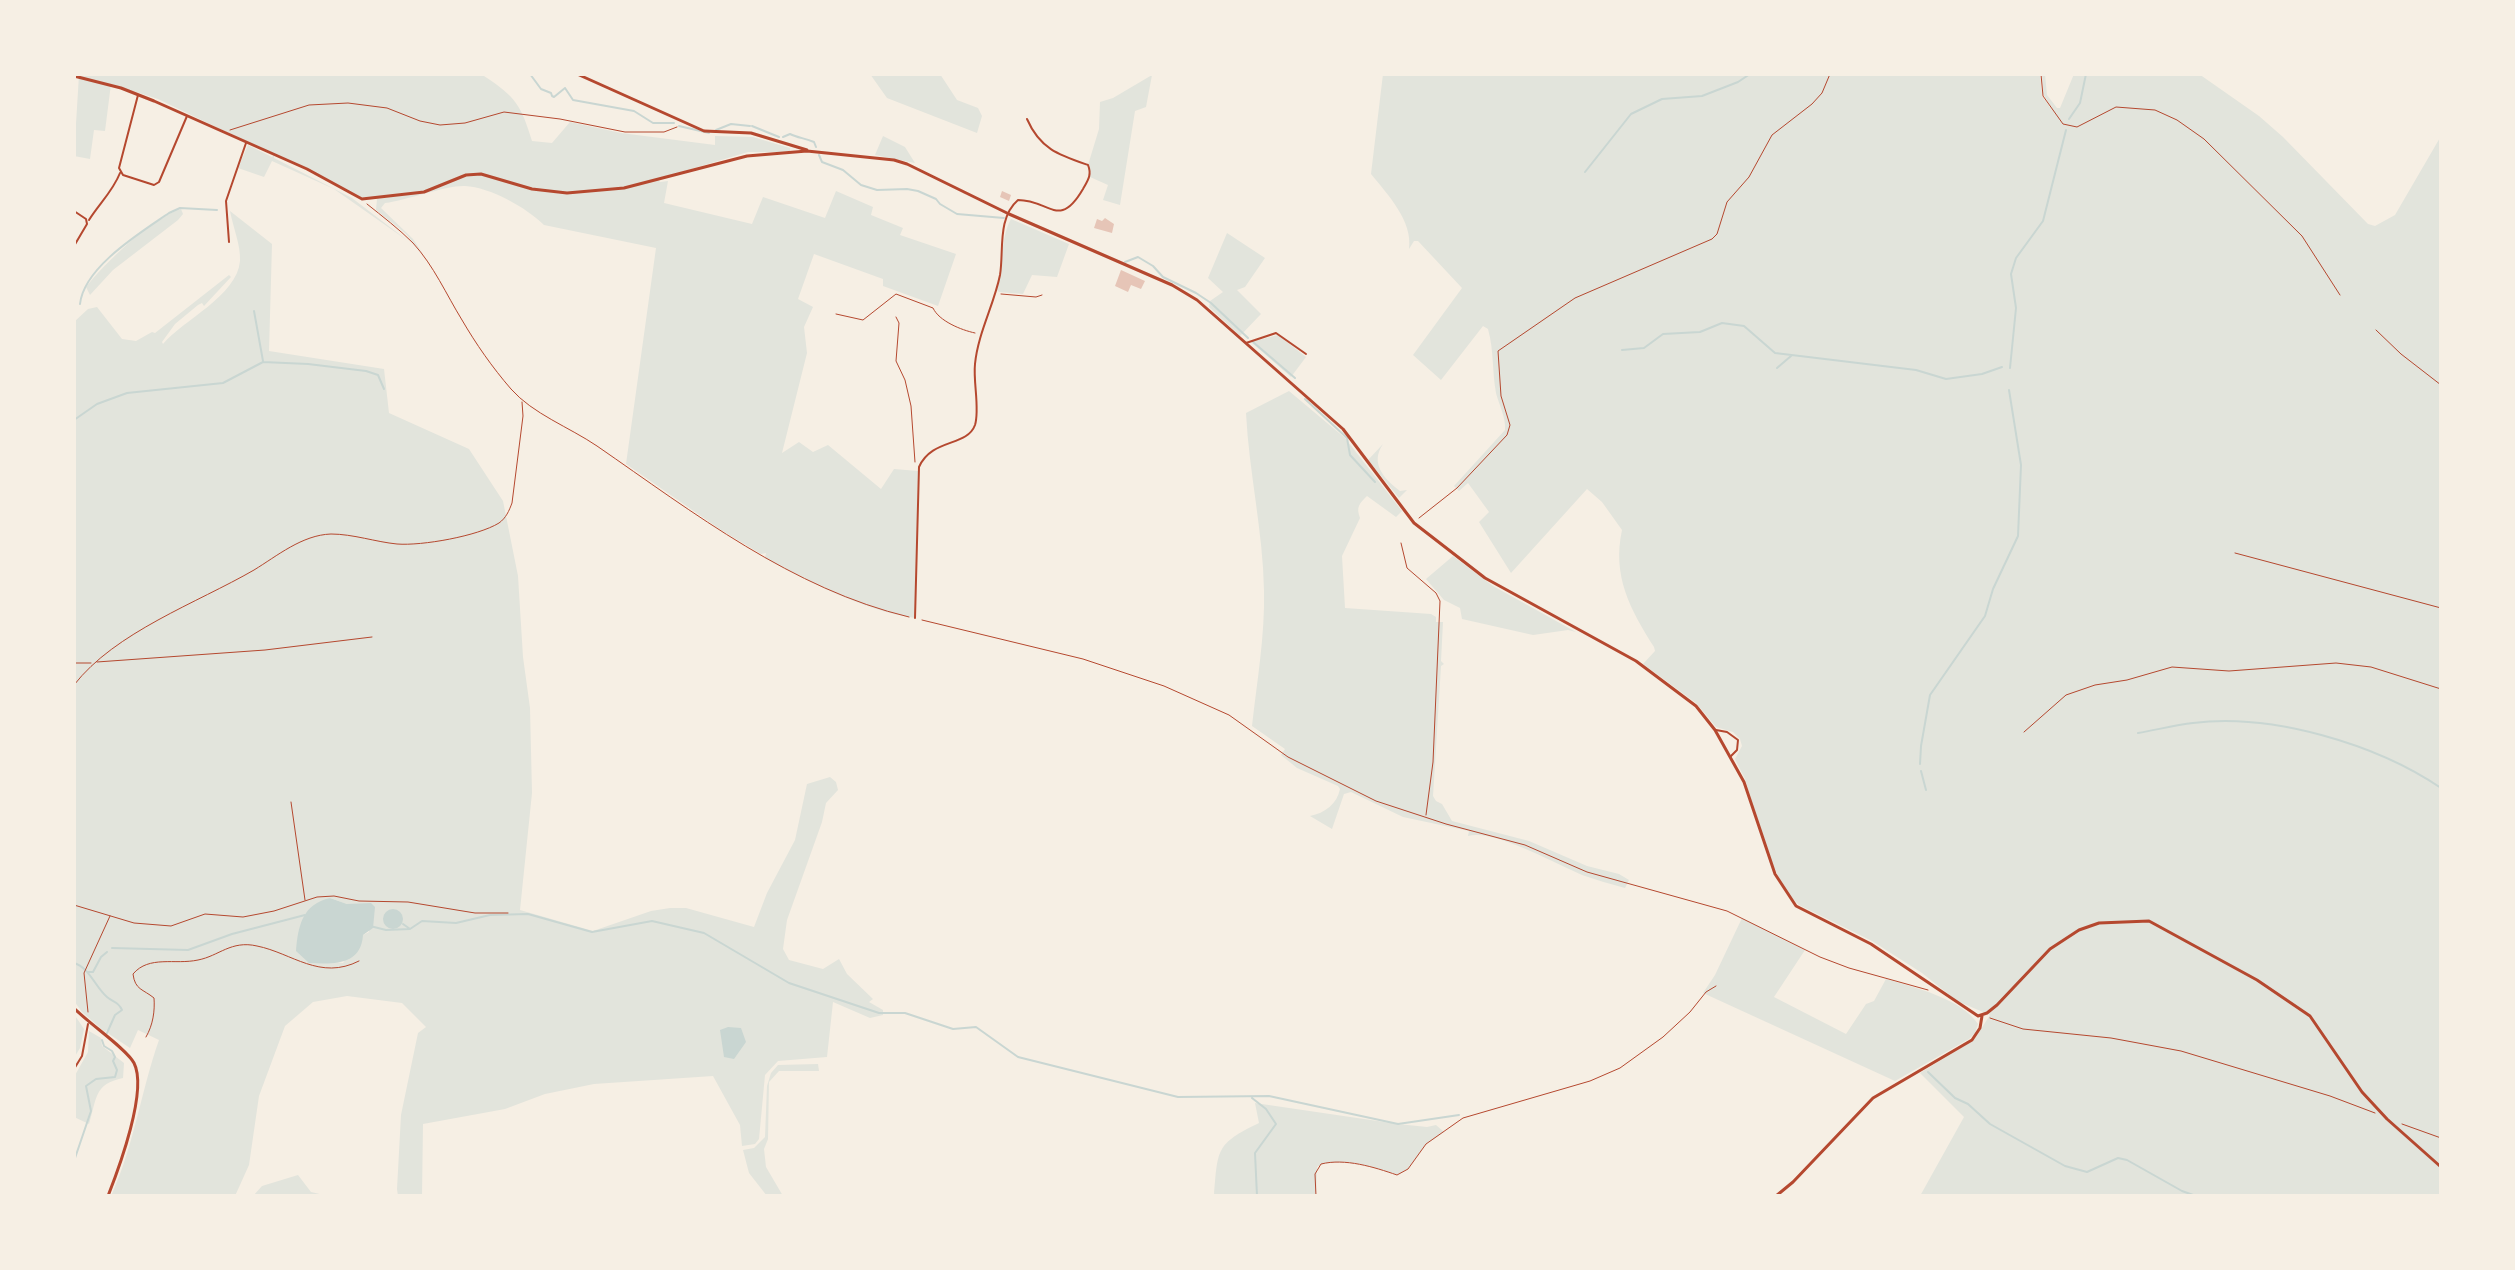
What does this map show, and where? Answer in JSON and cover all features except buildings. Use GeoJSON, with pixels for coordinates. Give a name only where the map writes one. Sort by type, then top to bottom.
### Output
{"type":"FeatureCollection","features":[{"type":"Feature","properties":{"kind":"street"},"geometry":{"type":"LineString","coordinates":[[577,74],[704,131],[751,133],[807,151],[894,160],[1008,218],[1172,285],[1197,300],[1343,429],[1414,523],[1502,589],[1636,661],[1696,706],[1715,730],[1744,782],[1775,874],[1793,902],[1871,944],[1928,980],[1967,1010],[1982,1016]]}},
{"type":"Feature","properties":{"kind":"street"},"geometry":{"type":"LineString","coordinates":[[74,76],[138,94],[188,115],[307,169],[362,199],[424,192],[466,175],[481,174],[532,189],[567,193],[624,188],[747,156],[807,151]]}},
{"type":"Feature","properties":{"kind":"street"},"geometry":{"type":"LineString","coordinates":[[89,220],[103,197],[111,192],[120,172],[138,94]]}},
{"type":"Feature","properties":{"kind":"street"},"geometry":{"type":"LineString","coordinates":[[120,172],[154,185],[159,182],[188,115]]}},
{"type":"Feature","properties":{"kind":"street"},"geometry":{"type":"LineString","coordinates":[[915,618],[919,467],[929,451],[964,437],[975,424],[974,368],[1000,271],[1002,237],[1008,218],[1018,200],[1058,212],[1068,209],[1090,177],[1088,165],[1051,150],[1035,137],[1027,119]]}},
{"type":"Feature","properties":{"kind":"street"},"geometry":{"type":"LineString","coordinates":[[229,242],[226,201],[246,142]]}},
{"type":"Feature","properties":{"kind":"street"},"geometry":{"type":"LineString","coordinates":[[74,211],[86,219],[87,224],[74,246]]}},
{"type":"Feature","properties":{"kind":"street"},"geometry":{"type":"LineString","coordinates":[[1245,343],[1276,333],[1306,354]]}},
{"type":"Feature","properties":{"kind":"street"},"geometry":{"type":"LineString","coordinates":[[1715,730],[1727,732],[1738,740],[1737,750],[1731,756]]}},
{"type":"Feature","properties":{"kind":"street"},"geometry":{"type":"LineString","coordinates":[[1776,1196],[1873,1098],[1972,1040],[1980,1028],[1982,1016],[1997,1005],[2050,949],[2079,930],[2099,923],[2149,921],[2257,980],[2310,1016],[2362,1092],[2441,1167]]}},
{"type":"Feature","properties":{"kind":"street"},"geometry":{"type":"LineString","coordinates":[[74,1008],[130,1057],[137,1075],[132,1116],[108,1196]]}},
{"type":"Feature","properties":{"kind":"street"},"geometry":{"type":"LineString","coordinates":[[74,1069],[82,1056],[89,1023]]}},
{"type":"Feature","properties":{"kind":"path"},"geometry":{"type":"LineString","coordinates":[[1414,523],[1457,488],[1507,435],[1510,425],[1501,396],[1498,351],[1575,298],[1712,239],[1717,234],[1727,202],[1749,177],[1772,135],[1812,104],[1822,93],[1830,74]]}},
{"type":"Feature","properties":{"kind":"path"},"geometry":{"type":"LineString","coordinates":[[2041,74],[2043,96],[2063,124],[2077,127],[2111,108],[2144,108],[2166,114],[2204,139],[2302,236],[2340,295]]}},
{"type":"Feature","properties":{"kind":"path"},"geometry":{"type":"LineString","coordinates":[[227,133],[233,127],[309,105],[348,103],[387,108],[440,125],[465,123],[504,112],[639,133],[664,132],[676,128],[680,122]]}},
{"type":"Feature","properties":{"kind":"path"},"geometry":{"type":"LineString","coordinates":[[362,199],[413,243],[478,346],[521,399],[595,445],[683,506],[808,582],[872,607],[1083,659],[1164,686],[1229,715],[1288,757],[1376,801],[1525,845],[1587,872],[1727,911],[1820,957],[1933,991]]}},
{"type":"Feature","properties":{"kind":"path"},"geometry":{"type":"LineString","coordinates":[[995,293],[1042,295]]}},
{"type":"Feature","properties":{"kind":"path"},"geometry":{"type":"LineString","coordinates":[[836,314],[863,320],[891,296],[901,294],[933,308],[936,314],[964,330],[982,334]]}},
{"type":"Feature","properties":{"kind":"path"},"geometry":{"type":"LineString","coordinates":[[896,317],[899,323],[896,361],[905,380],[911,406],[915,469],[919,467]]}},
{"type":"Feature","properties":{"kind":"path"},"geometry":{"type":"LineString","coordinates":[[2376,330],[2441,385]]}},
{"type":"Feature","properties":{"kind":"path"},"geometry":{"type":"LineString","coordinates":[[74,685],[94,662],[174,610],[298,543],[331,534],[401,544],[461,536],[498,523],[509,513],[512,503],[523,416],[521,399]]}},
{"type":"Feature","properties":{"kind":"path"},"geometry":{"type":"LineString","coordinates":[[1401,543],[1407,568],[1436,593],[1440,601],[1433,762],[1425,817]]}},
{"type":"Feature","properties":{"kind":"path"},"geometry":{"type":"LineString","coordinates":[[2235,553],[2441,608]]}},
{"type":"Feature","properties":{"kind":"path"},"geometry":{"type":"LineString","coordinates":[[74,663],[265,650],[372,637]]}},
{"type":"Feature","properties":{"kind":"path"},"geometry":{"type":"LineString","coordinates":[[2024,732],[2066,695],[2172,667],[2229,671],[2357,664],[2441,689]]}},
{"type":"Feature","properties":{"kind":"path"},"geometry":{"type":"LineString","coordinates":[[291,802],[305,903]]}},
{"type":"Feature","properties":{"kind":"path"},"geometry":{"type":"LineString","coordinates":[[74,905],[134,923],[171,926],[205,914],[243,917],[305,903],[317,897],[334,896],[359,901],[408,902],[475,913],[508,913]]}},
{"type":"Feature","properties":{"kind":"path"},"geometry":{"type":"LineString","coordinates":[[89,1023],[84,973],[110,916]]}},
{"type":"Feature","properties":{"kind":"path"},"geometry":{"type":"LineString","coordinates":[[146,1037],[151,1029],[154,998],[140,991],[134,983],[133,974],[147,964],[199,960],[239,945],[257,946],[310,966],[340,966],[359,961]]}},
{"type":"Feature","properties":{"kind":"path"},"geometry":{"type":"LineString","coordinates":[[1316,1196],[1315,1174],[1321,1164],[1331,1162],[1375,1168],[1397,1175],[1408,1169],[1426,1144],[1463,1118],[1590,1081],[1620,1068],[1663,1037],[1706,992],[1716,986]]}},
{"type":"Feature","properties":{"kind":"path"},"geometry":{"type":"LineString","coordinates":[[1982,1016],[2023,1029],[2111,1038],[2181,1051],[2330,1096],[2377,1114]]}},
{"type":"Feature","properties":{"kind":"path"},"geometry":{"type":"LineString","coordinates":[[2399,1123],[2441,1138]]}},
{"type":"Feature","properties":{"kind":"shaded area"},"geometry":{"type":"Polygon","coordinates":[[[75,74],[484,76],[516,103],[532,141],[552,143],[570,122],[621,133],[715,145],[715,136],[753,137],[790,148],[790,152],[748,152],[658,179],[660,182],[668,181],[664,203],[752,224],[763,197],[825,218],[836,191],[873,207],[871,215],[903,228],[900,235],[956,254],[938,306],[883,286],[883,279],[814,254],[798,299],[813,307],[804,327],[807,353],[782,453],[799,442],[813,452],[828,445],[881,489],[894,469],[918,471],[915,618],[857,602],[765,558],[766,553],[761,554],[721,530],[626,464],[656,248],[544,225],[508,200],[486,190],[465,186],[385,203],[381,208],[413,239],[423,254],[405,233],[376,210],[377,199],[362,199],[307,169],[158,99],[111,84],[105,131],[94,130],[90,159],[74,156],[79,75],[75,74]]]}},
{"type":"Feature","properties":{"kind":"shaded area"},"geometry":{"type":"Polygon","coordinates":[[[870,74],[940,74],[957,100],[978,108],[982,116],[977,133],[887,98],[870,74]]]}},
{"type":"Feature","properties":{"kind":"shaded area"},"geometry":{"type":"Polygon","coordinates":[[[1383,74],[2040,74],[2042,96],[2053,111],[2043,94],[2042,74],[2045,74],[2047,95],[2060,108],[2074,74],[2199,74],[2259,116],[2368,224],[2375,226],[2395,215],[2441,136],[2441,1196],[1920,1196],[1964,1117],[1920,1073],[1974,1040],[1990,1015],[1957,1001],[1922,973],[1872,941],[1799,905],[1785,891],[1767,851],[1745,779],[1735,759],[1742,746],[1740,739],[1733,732],[1716,727],[1696,703],[1643,664],[1655,651],[1654,647],[1625,592],[1619,562],[1622,530],[1602,502],[1587,489],[1511,573],[1479,522],[1489,512],[1468,483],[1459,491],[1454,486],[1505,430],[1504,420],[1496,393],[1488,329],[1483,326],[1441,380],[1413,355],[1462,288],[1418,241],[1414,241],[1409,249],[1403,219],[1371,174],[1383,74]]]}},
{"type":"Feature","properties":{"kind":"shaded area"},"geometry":{"type":"Polygon","coordinates":[[[1152,75],[1146,107],[1135,111],[1120,205],[1103,200],[1108,185],[1090,177],[1088,165],[1099,129],[1100,102],[1113,98],[1152,75]]]}},
{"type":"Feature","properties":{"kind":"shaded area"},"geometry":{"type":"Polygon","coordinates":[[[883,136],[905,147],[915,163],[875,155],[883,136]]]}},
{"type":"Feature","properties":{"kind":"shaded area"},"geometry":{"type":"Polygon","coordinates":[[[248,145],[272,157],[274,155],[274,158],[352,198],[408,241],[334,189],[272,161],[264,177],[238,168],[248,145]]]}},
{"type":"Feature","properties":{"kind":"shaded area"},"geometry":{"type":"Polygon","coordinates":[[[181,209],[183,214],[178,220],[113,270],[90,295],[86,287],[117,254],[157,221],[181,209]]]}},
{"type":"Feature","properties":{"kind":"shaded area"},"geometry":{"type":"Polygon","coordinates":[[[230,211],[272,244],[269,351],[384,369],[389,413],[469,449],[503,501],[518,576],[530,708],[532,793],[520,910],[593,931],[651,911],[670,908],[686,908],[754,927],[767,893],[795,840],[807,784],[830,777],[836,782],[838,790],[826,803],[787,920],[783,949],[789,960],[823,969],[839,959],[847,974],[873,999],[869,1002],[883,1010],[883,1015],[870,1018],[833,1002],[827,1057],[778,1061],[765,1075],[759,1139],[755,1144],[742,1146],[740,1125],[713,1076],[594,1084],[545,1094],[505,1109],[423,1124],[422,1196],[398,1196],[401,1115],[418,1033],[426,1027],[402,1003],[347,996],[313,1002],[285,1026],[259,1096],[249,1165],[235,1196],[111,1196],[126,1158],[159,1040],[138,1030],[130,1048],[107,1030],[105,1032],[74,1001],[74,322],[88,309],[97,307],[122,339],[136,341],[155,333],[229,275],[231,277],[204,306],[202,303],[198,305],[175,324],[163,344],[220,296],[237,274],[240,255],[230,211]],[[330,898],[304,915],[334,962],[343,963],[363,935],[369,932],[367,904],[347,904],[330,898]]]}},
{"type":"Feature","properties":{"kind":"shaded area"},"geometry":{"type":"Polygon","coordinates":[[[1011,219],[1069,244],[1057,277],[1032,275],[1023,294],[997,290],[1005,235],[1011,219]]]}},
{"type":"Feature","properties":{"kind":"shaded area"},"geometry":{"type":"Polygon","coordinates":[[[1227,233],[1265,258],[1245,287],[1237,290],[1261,314],[1240,336],[1209,307],[1210,301],[1223,292],[1208,278],[1227,233]]]}},
{"type":"Feature","properties":{"kind":"shaded area"},"geometry":{"type":"Polygon","coordinates":[[[1278,335],[1306,357],[1291,377],[1251,342],[1278,335]]]}},
{"type":"Feature","properties":{"kind":"shaded area"},"geometry":{"type":"Polygon","coordinates":[[[1289,391],[1345,438],[1402,511],[1396,517],[1367,496],[1360,504],[1360,518],[1342,556],[1345,608],[1431,614],[1436,617],[1436,622],[1443,622],[1441,661],[1444,664],[1441,666],[1433,796],[1436,801],[1442,804],[1452,821],[1529,841],[1587,866],[1619,874],[1629,880],[1625,888],[1582,875],[1509,842],[1479,835],[1468,836],[1469,831],[1403,817],[1351,792],[1344,794],[1332,829],[1310,816],[1330,807],[1340,789],[1297,768],[1281,755],[1285,749],[1252,726],[1262,642],[1264,591],[1246,413],[1289,391]]]}},
{"type":"Feature","properties":{"kind":"shaded area"},"geometry":{"type":"Polygon","coordinates":[[[1383,444],[1378,464],[1394,486],[1400,491],[1407,490],[1399,498],[1368,460],[1383,444]]]}},
{"type":"Feature","properties":{"kind":"shaded area"},"geometry":{"type":"Polygon","coordinates":[[[1453,556],[1493,586],[1576,632],[1568,630],[1533,635],[1462,619],[1460,608],[1444,600],[1426,579],[1453,556]]]}},
{"type":"Feature","properties":{"kind":"shaded area"},"geometry":{"type":"Polygon","coordinates":[[[330,898],[347,904],[371,903],[375,907],[373,928],[363,935],[357,953],[351,958],[336,963],[309,963],[296,951],[298,933],[308,911],[330,898]]]}},
{"type":"Feature","properties":{"kind":"shaded area"},"geometry":{"type":"Polygon","coordinates":[[[393,909],[400,912],[403,919],[400,926],[393,929],[386,926],[383,919],[386,912],[393,909]]]}},
{"type":"Feature","properties":{"kind":"shaded area"},"geometry":{"type":"Polygon","coordinates":[[[1742,918],[1805,950],[1774,997],[1846,1034],[1866,1004],[1874,1001],[1886,979],[1936,995],[1961,1008],[1978,1024],[1975,1033],[1895,1081],[1703,993],[1742,918]]]}},
{"type":"Feature","properties":{"kind":"shaded area"},"geometry":{"type":"Polygon","coordinates":[[[74,1014],[84,1029],[80,1048],[74,1058],[74,1014]]]}},
{"type":"Feature","properties":{"kind":"shaded area"},"geometry":{"type":"Polygon","coordinates":[[[741,1028],[746,1042],[734,1059],[724,1057],[720,1030],[741,1028]]]}},
{"type":"Feature","properties":{"kind":"shaded area"},"geometry":{"type":"Polygon","coordinates":[[[89,1031],[101,1038],[102,1046],[124,1063],[123,1078],[107,1084],[98,1094],[89,1124],[74,1117],[74,1077],[88,1052],[89,1031]]]}},
{"type":"Feature","properties":{"kind":"shaded area"},"geometry":{"type":"Polygon","coordinates":[[[818,1064],[819,1071],[779,1071],[769,1082],[768,1139],[764,1149],[766,1167],[783,1196],[767,1196],[749,1173],[743,1150],[754,1148],[765,1137],[767,1086],[771,1073],[778,1065],[818,1064]]]}},
{"type":"Feature","properties":{"kind":"shaded area"},"geometry":{"type":"Polygon","coordinates":[[[1255,1103],[1398,1124],[1436,1125],[1444,1132],[1426,1144],[1408,1169],[1397,1175],[1368,1166],[1334,1162],[1317,1167],[1316,1196],[1214,1196],[1218,1158],[1226,1143],[1259,1123],[1255,1103]]]}},
{"type":"Feature","properties":{"kind":"shaded area"},"geometry":{"type":"Polygon","coordinates":[[[298,1175],[311,1192],[328,1196],[253,1196],[262,1186],[298,1175]]]}},
{"type":"Feature","properties":{"kind":"waterway"},"geometry":{"type":"LineString","coordinates":[[530,74],[541,89],[554,97],[565,88],[573,100],[634,111],[653,123],[674,123]]}},
{"type":"Feature","properties":{"kind":"waterway"},"geometry":{"type":"LineString","coordinates":[[1585,172],[1631,114],[1662,99],[1702,96],[1750,74]]}},
{"type":"Feature","properties":{"kind":"waterway"},"geometry":{"type":"LineString","coordinates":[[2069,119],[2080,103],[2086,74]]}},
{"type":"Feature","properties":{"kind":"waterway"},"geometry":{"type":"LineString","coordinates":[[716,130],[731,124],[750,126]]}},
{"type":"Feature","properties":{"kind":"waterway"},"geometry":{"type":"LineString","coordinates":[[679,126],[709,133]]}},
{"type":"Feature","properties":{"kind":"waterway"},"geometry":{"type":"LineString","coordinates":[[752,126],[779,137]]}},
{"type":"Feature","properties":{"kind":"waterway"},"geometry":{"type":"LineString","coordinates":[[2010,368],[2016,308],[2011,274],[2016,258],[2043,221],[2066,130]]}},
{"type":"Feature","properties":{"kind":"waterway"},"geometry":{"type":"LineString","coordinates":[[783,137],[790,134],[814,142],[816,147]]}},
{"type":"Feature","properties":{"kind":"waterway"},"geometry":{"type":"LineString","coordinates":[[819,155],[822,162],[843,170],[861,185],[877,190],[918,191],[957,214],[1004,218]]}},
{"type":"Feature","properties":{"kind":"waterway"},"geometry":{"type":"LineString","coordinates":[[80,304],[84,290],[102,264],[143,230],[180,208],[217,210]]}},
{"type":"Feature","properties":{"kind":"waterway"},"geometry":{"type":"LineString","coordinates":[[1125,262],[1138,257],[1153,266],[1163,277],[1211,303],[1248,338]]}},
{"type":"Feature","properties":{"kind":"waterway"},"geometry":{"type":"LineString","coordinates":[[254,311],[263,361]]}},
{"type":"Feature","properties":{"kind":"waterway"},"geometry":{"type":"LineString","coordinates":[[1622,350],[1644,348],[1663,334],[1700,332],[1722,323],[1744,326],[1775,353],[1916,370],[1946,379],[1982,374],[2002,367]]}},
{"type":"Feature","properties":{"kind":"waterway"},"geometry":{"type":"LineString","coordinates":[[1253,342],[1295,378]]}},
{"type":"Feature","properties":{"kind":"waterway"},"geometry":{"type":"LineString","coordinates":[[1777,368],[1791,356]]}},
{"type":"Feature","properties":{"kind":"waterway"},"geometry":{"type":"LineString","coordinates":[[74,420],[97,404],[127,393],[223,383],[263,362],[366,371],[378,375],[384,389]]}},
{"type":"Feature","properties":{"kind":"waterway"},"geometry":{"type":"LineString","coordinates":[[1920,764],[1930,695],[1985,616],[1993,589],[2018,536],[2021,465],[2009,390]]}},
{"type":"Feature","properties":{"kind":"waterway"},"geometry":{"type":"LineString","coordinates":[[1305,399],[1347,438],[1350,455],[1375,482]]}},
{"type":"Feature","properties":{"kind":"waterway"},"geometry":{"type":"LineString","coordinates":[[2138,733],[2224,721],[2289,728],[2355,745],[2415,772],[2441,788]]}},
{"type":"Feature","properties":{"kind":"waterway"},"geometry":{"type":"LineString","coordinates":[[1921,771],[1926,790]]}},
{"type":"Feature","properties":{"kind":"waterway"},"geometry":{"type":"LineString","coordinates":[[403,924],[410,929],[422,921],[456,923],[490,915],[528,914],[592,932],[652,921],[704,933],[789,983],[879,1013],[905,1013],[953,1029],[976,1027],[1018,1057],[1178,1097],[1269,1096],[1398,1124],[1459,1115]]}},
{"type":"Feature","properties":{"kind":"waterway"},"geometry":{"type":"LineString","coordinates":[[112,948],[188,950],[232,934],[305,915]]}},
{"type":"Feature","properties":{"kind":"waterway"},"geometry":{"type":"LineString","coordinates":[[370,926],[386,930],[410,929]]}},
{"type":"Feature","properties":{"kind":"waterway"},"geometry":{"type":"LineString","coordinates":[[88,972],[93,972],[107,952]]}},
{"type":"Feature","properties":{"kind":"waterway"},"geometry":{"type":"LineString","coordinates":[[74,963],[80,965],[122,1010],[115,1015],[107,1033]]}},
{"type":"Feature","properties":{"kind":"waterway"},"geometry":{"type":"LineString","coordinates":[[74,1161],[91,1111],[86,1086],[96,1079],[115,1077],[117,1070],[113,1061],[115,1057],[102,1040]]}},
{"type":"Feature","properties":{"kind":"waterway"},"geometry":{"type":"LineString","coordinates":[[1928,1072],[1955,1098],[1968,1104],[1990,1124],[2065,1166],[2087,1172],[2118,1158],[2127,1160],[2196,1196]]}},
{"type":"Feature","properties":{"kind":"waterway"},"geometry":{"type":"LineString","coordinates":[[1252,1098],[1266,1109],[1276,1124],[1255,1153],[1257,1196]]}}]}
